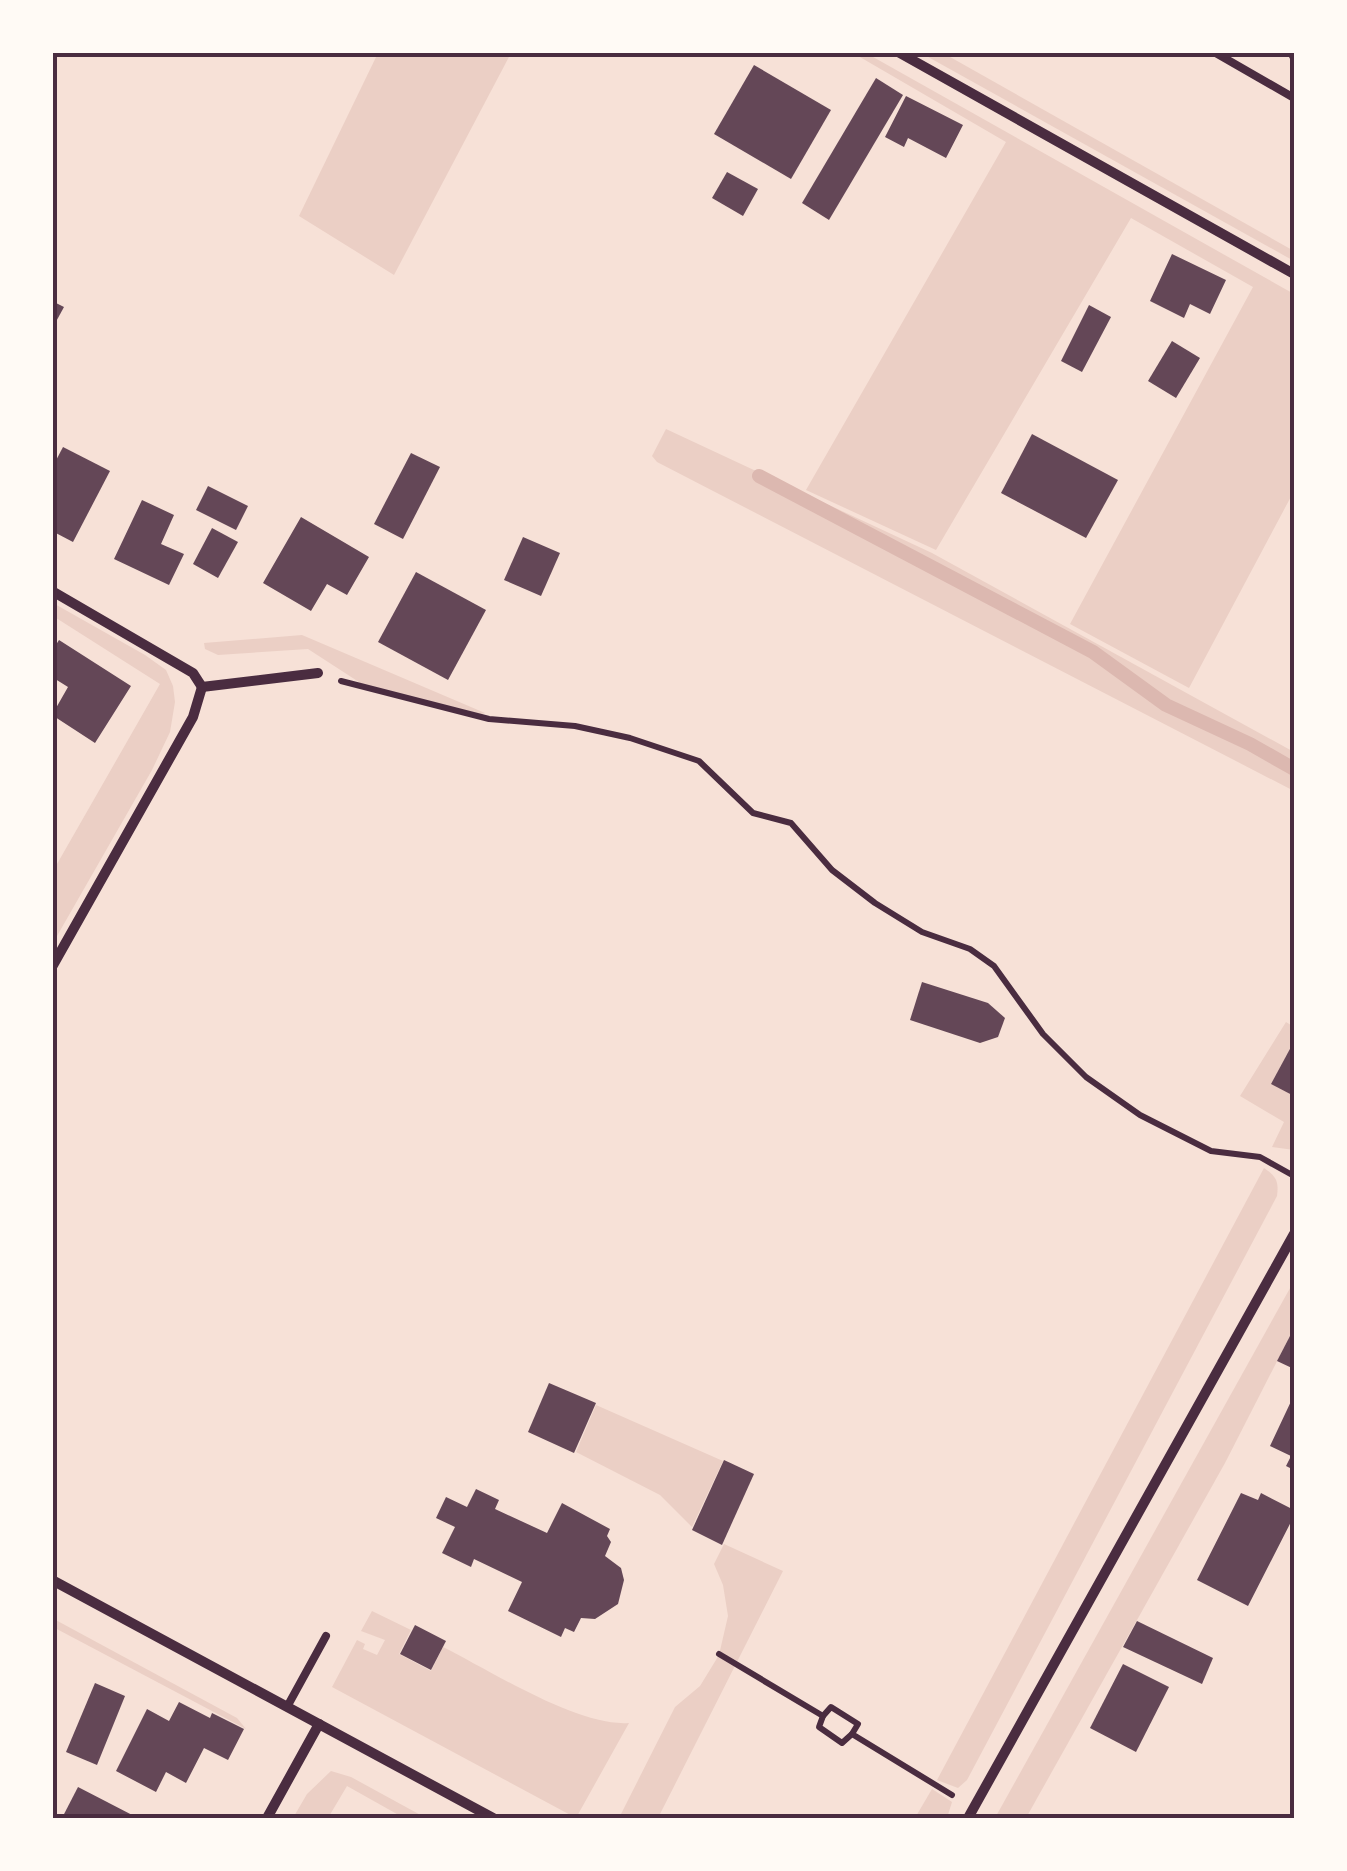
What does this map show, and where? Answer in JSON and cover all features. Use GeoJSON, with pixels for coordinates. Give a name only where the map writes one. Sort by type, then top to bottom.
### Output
{"type":"FeatureCollection","features":[{"type":"Feature","properties":{"kind":"street"},"geometry":{"type":"LineString","coordinates":[[898,52],[1294,274]]}},
{"type":"Feature","properties":{"kind":"street"},"geometry":{"type":"LineString","coordinates":[[52,591],[193,673],[202,687],[193,717],[52,967]]}},
{"type":"Feature","properties":{"kind":"street"},"geometry":{"type":"LineString","coordinates":[[202,687],[318,673]]}},
{"type":"Feature","properties":{"kind":"street"},"geometry":{"type":"LineString","coordinates":[[971,1814],[1294,1234]]}},
{"type":"Feature","properties":{"kind":"street"},"geometry":{"type":"LineString","coordinates":[[52,1580],[493,1818]]}},
{"type":"Feature","properties":{"kind":"street"},"geometry":{"type":"LineString","coordinates":[[267,1818],[318,1724]]}},
{"type":"Feature","properties":{"kind":"lane"},"geometry":{"type":"LineString","coordinates":[[1214,52],[1294,98]]}},
{"type":"Feature","properties":{"kind":"lane"},"geometry":{"type":"LineString","coordinates":[[287,1707],[326,1636]]}},
{"type":"Feature","properties":{"kind":"path"},"geometry":{"type":"LineString","coordinates":[[318,673],[489,720],[575,726],[630,738],[700,761],[754,813],[791,823],[832,870],[874,903],[922,932],[970,949],[994,966],[1043,1034],[1086,1078],[1140,1114],[1211,1151],[1260,1157],[1294,1176]]}},
{"type":"Feature","properties":{"kind":"path"},"geometry":{"type":"LineString","coordinates":[[720,1654],[824,1716]]}},
{"type":"Feature","properties":{"kind":"path"},"geometry":{"type":"LineString","coordinates":[[831,1707],[858,1724],[852,1734],[842,1742],[820,1727],[831,1707]]}},
{"type":"Feature","properties":{"kind":"path"},"geometry":{"type":"LineString","coordinates":[[852,1734],[971,1814]]}},
{"type":"Feature","properties":{"kind":"shaded area"},"geometry":{"type":"Polygon","coordinates":[[[378,53],[511,53],[394,275],[299,216],[378,53]]]}},
{"type":"Feature","properties":{"kind":"shaded area"},"geometry":{"type":"Polygon","coordinates":[[[853,53],[866,53],[1294,294],[1294,491],[1189,688],[1070,624],[1253,287],[1131,218],[936,550],[806,490],[1006,142],[853,53]]]}},
{"type":"Feature","properties":{"kind":"shaded area"},"geometry":{"type":"Polygon","coordinates":[[[921,53],[943,53],[1294,251],[1294,261],[921,53]]]}},
{"type":"Feature","properties":{"kind":"shaded area"},"geometry":{"type":"Polygon","coordinates":[[[666,429],[932,553],[1294,752],[1294,791],[657,462],[652,456],[666,429]]]}},
{"type":"Feature","properties":{"kind":"shaded area"},"geometry":{"type":"Polygon","coordinates":[[[53,603],[166,670],[175,702],[170,732],[152,770],[53,943],[53,871],[160,684],[53,616],[53,603]]]}},
{"type":"Feature","properties":{"kind":"shaded area"},"geometry":{"type":"Polygon","coordinates":[[[302,635],[485,713],[476,716],[362,684],[308,649],[218,655],[205,649],[204,643],[302,635]]]}},
{"type":"Feature","properties":{"kind":"shaded area"},"geometry":{"type":"Polygon","coordinates":[[[1286,1022],[1294,1027],[1294,1150],[1272,1147],[1284,1122],[1240,1096],[1286,1022]]]}},
{"type":"Feature","properties":{"kind":"shaded area"},"geometry":{"type":"Polygon","coordinates":[[[1264,1168],[1276,1179],[1277,1196],[967,1780],[958,1788],[937,1780],[1264,1168]]]}},
{"type":"Feature","properties":{"kind":"shaded area"},"geometry":{"type":"Polygon","coordinates":[[[1294,1281],[1294,1328],[1225,1463],[1026,1818],[995,1818],[1294,1281]]]}},
{"type":"Feature","properties":{"kind":"shaded area"},"geometry":{"type":"Polygon","coordinates":[[[596,1405],[723,1461],[692,1527],[660,1495],[576,1452],[596,1405]]]}},
{"type":"Feature","properties":{"kind":"shaded area"},"geometry":{"type":"Polygon","coordinates":[[[724,1544],[783,1571],[658,1818],[619,1818],[675,1707],[700,1686],[719,1655],[728,1616],[723,1585],[714,1564],[724,1544]]]}},
{"type":"Feature","properties":{"kind":"shaded area"},"geometry":{"type":"Polygon","coordinates":[[[372,1611],[411,1630],[399,1654],[431,1671],[443,1647],[560,1707],[608,1722],[629,1723],[576,1818],[332,1687],[357,1640],[365,1644],[363,1649],[377,1655],[385,1640],[361,1631],[372,1611]]]}},
{"type":"Feature","properties":{"kind":"shaded area"},"geometry":{"type":"Polygon","coordinates":[[[52,1618],[237,1718],[246,1729],[53,1627],[52,1618]]]}},
{"type":"Feature","properties":{"kind":"shaded area"},"geometry":{"type":"Polygon","coordinates":[[[331,1771],[351,1777],[426,1818],[404,1818],[347,1786],[328,1818],[293,1818],[307,1794],[331,1771]]]}},
{"type":"Feature","properties":{"kind":"shaded area"},"geometry":{"type":"Polygon","coordinates":[[[932,1789],[952,1802],[947,1818],[915,1818],[932,1789]]]}},
{"type":"Feature","properties":{"kind":"building"},"geometry":{"type":"Polygon","coordinates":[[[754,65],[831,110],[791,179],[714,134],[754,65]]]}},
{"type":"Feature","properties":{"kind":"building"},"geometry":{"type":"Polygon","coordinates":[[[876,78],[903,95],[829,220],[802,203],[876,78]]]}},
{"type":"Feature","properties":{"kind":"building"},"geometry":{"type":"Polygon","coordinates":[[[906,96],[963,125],[946,158],[908,138],[904,147],[885,137],[906,96]]]}},
{"type":"Feature","properties":{"kind":"building"},"geometry":{"type":"Polygon","coordinates":[[[727,172],[758,189],[743,216],[712,198],[727,172]]]}},
{"type":"Feature","properties":{"kind":"building"},"geometry":{"type":"Polygon","coordinates":[[[1172,254],[1226,280],[1210,314],[1190,304],[1184,318],[1150,301],[1172,254]]]}},
{"type":"Feature","properties":{"kind":"building"},"geometry":{"type":"Polygon","coordinates":[[[52,301],[64,307],[52,329],[52,301]]]}},
{"type":"Feature","properties":{"kind":"building"},"geometry":{"type":"Polygon","coordinates":[[[1089,305],[1111,317],[1082,372],[1061,361],[1089,305]]]}},
{"type":"Feature","properties":{"kind":"building"},"geometry":{"type":"Polygon","coordinates":[[[1172,341],[1200,358],[1176,398],[1148,381],[1172,341]]]}},
{"type":"Feature","properties":{"kind":"building"},"geometry":{"type":"Polygon","coordinates":[[[1032,434],[1118,480],[1086,538],[1001,493],[1032,434]]]}},
{"type":"Feature","properties":{"kind":"building"},"geometry":{"type":"Polygon","coordinates":[[[63,447],[110,471],[73,542],[52,531],[52,468],[63,447]]]}},
{"type":"Feature","properties":{"kind":"building"},"geometry":{"type":"Polygon","coordinates":[[[411,453],[440,467],[403,539],[374,524],[411,453]]]}},
{"type":"Feature","properties":{"kind":"building"},"geometry":{"type":"Polygon","coordinates":[[[208,486],[248,506],[236,530],[196,510],[208,486]]]}},
{"type":"Feature","properties":{"kind":"building"},"geometry":{"type":"Polygon","coordinates":[[[142,500],[174,515],[161,544],[184,554],[169,585],[114,559],[142,500]]]}},
{"type":"Feature","properties":{"kind":"building"},"geometry":{"type":"Polygon","coordinates":[[[301,517],[369,557],[347,595],[327,584],[311,611],[263,583],[301,517]]]}},
{"type":"Feature","properties":{"kind":"building"},"geometry":{"type":"Polygon","coordinates":[[[212,528],[238,542],[218,578],[193,564],[212,528]]]}},
{"type":"Feature","properties":{"kind":"building"},"geometry":{"type":"Polygon","coordinates":[[[523,537],[560,553],[541,596],[504,580],[523,537]]]}},
{"type":"Feature","properties":{"kind":"building"},"geometry":{"type":"Polygon","coordinates":[[[416,572],[486,610],[448,680],[378,642],[416,572]]]}},
{"type":"Feature","properties":{"kind":"building"},"geometry":{"type":"Polygon","coordinates":[[[59,640],[131,686],[95,743],[52,715],[68,687],[52,677],[52,651],[59,640]]]}},
{"type":"Feature","properties":{"kind":"building"},"geometry":{"type":"Polygon","coordinates":[[[922,982],[988,1003],[1005,1018],[998,1037],[980,1043],[910,1020],[922,982]]]}},
{"type":"Feature","properties":{"kind":"building"},"geometry":{"type":"Polygon","coordinates":[[[1291,1047],[1294,1049],[1294,1096],[1271,1084],[1291,1047]]]}},
{"type":"Feature","properties":{"kind":"building"},"geometry":{"type":"Polygon","coordinates":[[[1291,1334],[1294,1335],[1294,1369],[1277,1361],[1291,1334]]]}},
{"type":"Feature","properties":{"kind":"building"},"geometry":{"type":"Polygon","coordinates":[[[549,1383],[596,1403],[574,1453],[528,1432],[549,1383]]]}},
{"type":"Feature","properties":{"kind":"building"},"geometry":{"type":"Polygon","coordinates":[[[1294,1395],[1294,1470],[1286,1466],[1291,1456],[1270,1446],[1294,1395]]]}},
{"type":"Feature","properties":{"kind":"building"},"geometry":{"type":"Polygon","coordinates":[[[724,1460],[754,1474],[722,1545],[692,1530],[724,1460]]]}},
{"type":"Feature","properties":{"kind":"building"},"geometry":{"type":"Polygon","coordinates":[[[476,1489],[499,1500],[495,1509],[547,1533],[562,1503],[610,1529],[607,1536],[611,1542],[605,1556],[621,1568],[624,1580],[618,1604],[595,1619],[581,1618],[574,1632],[565,1628],[561,1637],[508,1611],[522,1582],[474,1559],[471,1567],[442,1553],[455,1527],[436,1518],[446,1497],[467,1507],[476,1489]]]}},
{"type":"Feature","properties":{"kind":"building"},"geometry":{"type":"Polygon","coordinates":[[[1241,1493],[1258,1500],[1261,1493],[1294,1510],[1248,1606],[1197,1580],[1241,1493]]]}},
{"type":"Feature","properties":{"kind":"building"},"geometry":{"type":"Polygon","coordinates":[[[1137,1621],[1213,1658],[1202,1684],[1123,1647],[1137,1621]]]}},
{"type":"Feature","properties":{"kind":"building"},"geometry":{"type":"Polygon","coordinates":[[[415,1625],[446,1641],[431,1670],[400,1654],[415,1625]]]}},
{"type":"Feature","properties":{"kind":"building"},"geometry":{"type":"Polygon","coordinates":[[[1123,1664],[1169,1687],[1136,1752],[1090,1728],[1123,1664]]]}},
{"type":"Feature","properties":{"kind":"building"},"geometry":{"type":"Polygon","coordinates":[[[95,1683],[125,1696],[97,1765],[66,1752],[95,1683]]]}},
{"type":"Feature","properties":{"kind":"building"},"geometry":{"type":"Polygon","coordinates":[[[179,1702],[244,1729],[228,1760],[204,1748],[186,1783],[166,1772],[156,1792],[116,1771],[147,1709],[169,1721],[179,1702]]]}},
{"type":"Feature","properties":{"kind":"building"},"geometry":{"type":"Polygon","coordinates":[[[78,1787],[138,1818],[62,1818],[78,1787]]]}},
{"type":"Feature","properties":{"kind":"waterway"},"geometry":{"type":"LineString","coordinates":[[759,476],[1093,652],[1166,705],[1294,769]]}}]}
